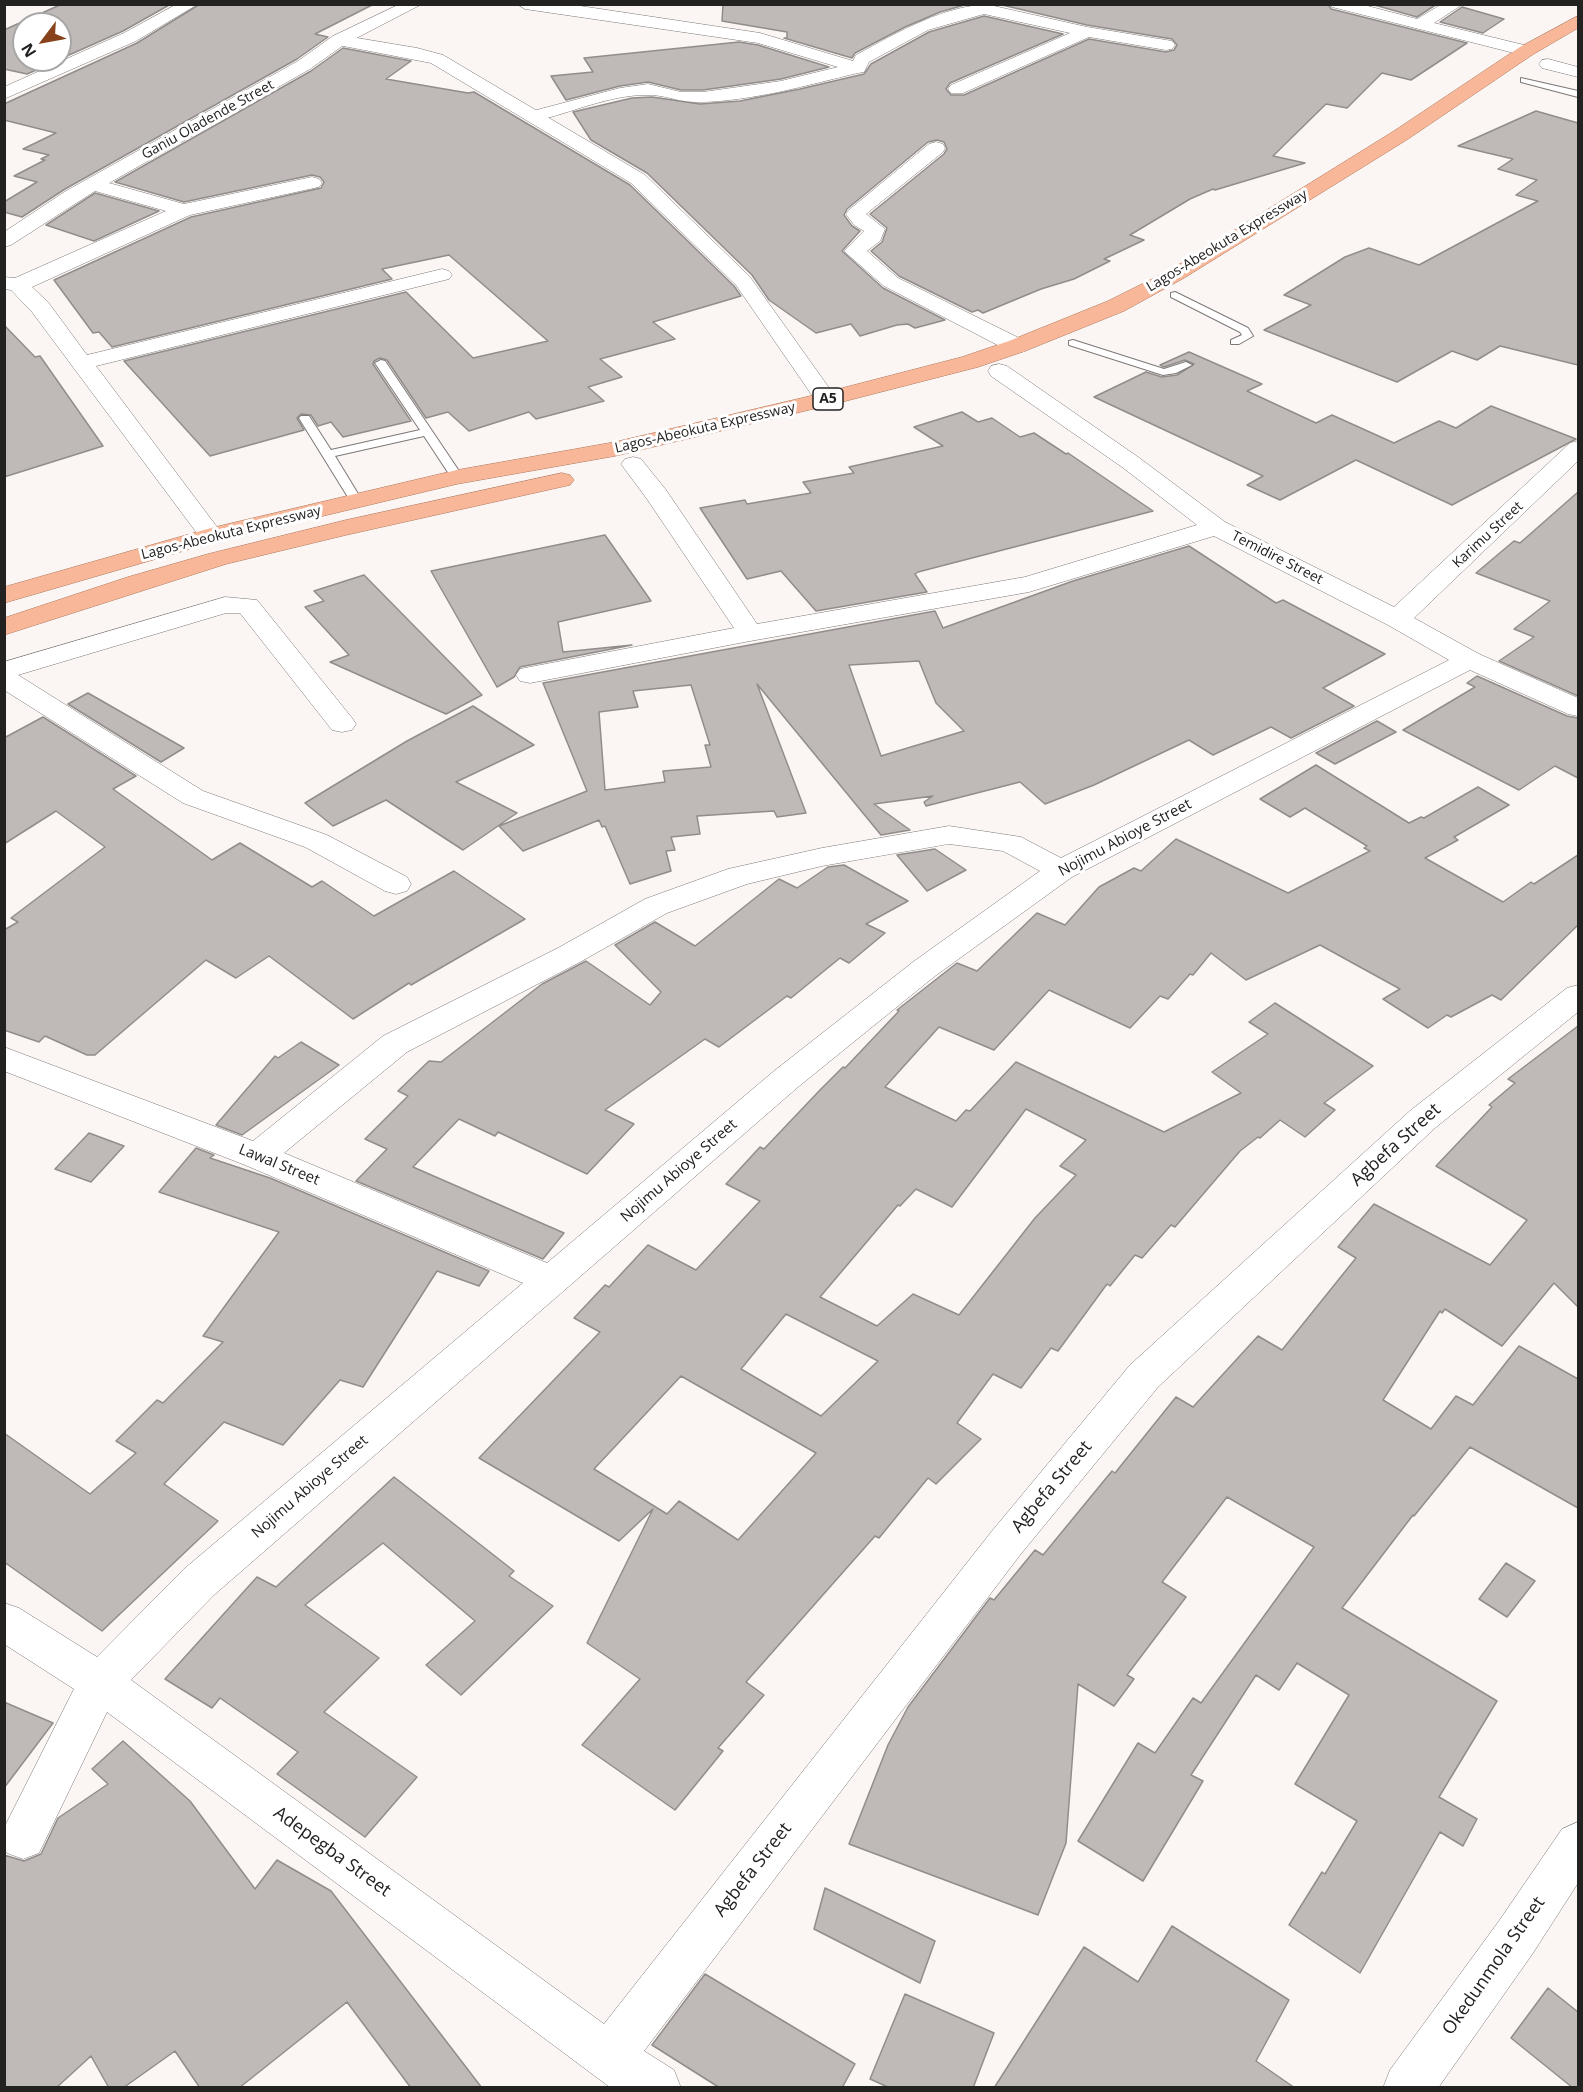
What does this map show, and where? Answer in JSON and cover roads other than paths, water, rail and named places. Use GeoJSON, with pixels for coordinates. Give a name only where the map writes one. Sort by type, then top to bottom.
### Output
{"type":"FeatureCollection","features":[{"type":"Feature","properties":{"kind":"highway","name":"Lagos-Abeokuta Expressway"},"geometry":{"type":"LineString","coordinates":[[4,595],[211,535],[457,477],[615,449],[826,399],[970,362],[1017,346],[1116,306],[1177,274],[1401,135],[1526,51],[1578,21]]}},
{"type":"Feature","properties":{"kind":"highway"},"geometry":{"type":"LineString","coordinates":[[1504,92],[1578,46]]}},
{"type":"Feature","properties":{"kind":"highway","name":"Lagos-Abeokuta Expressway"},"geometry":{"type":"LineString","coordinates":[[4,627],[127,585],[216,559],[798,427],[999,371],[1073,343],[1175,295],[1466,117]]}},
{"type":"Feature","properties":{"kind":"street"},"geometry":{"type":"LineString","coordinates":[[4,94],[130,37],[190,4]]}},
{"type":"Feature","properties":{"kind":"street","name":"Ganiu Oladende Street"},"geometry":{"type":"LineString","coordinates":[[4,241],[92,184],[304,66],[339,40],[414,4]]}},
{"type":"Feature","properties":{"kind":"street"},"geometry":{"type":"LineString","coordinates":[[525,4],[760,38],[858,68]]}},
{"type":"Feature","properties":{"kind":"street"},"geometry":{"type":"LineString","coordinates":[[1338,4],[1526,51]]}},
{"type":"Feature","properties":{"kind":"street"},"geometry":{"type":"LineString","coordinates":[[1418,25],[1455,4]]}},
{"type":"Feature","properties":{"kind":"street"},"geometry":{"type":"LineString","coordinates":[[858,68],[862,59],[922,26],[986,7],[1087,32],[1166,45]]}},
{"type":"Feature","properties":{"kind":"street"},"geometry":{"type":"LineString","coordinates":[[957,88],[1087,32]]}},
{"type":"Feature","properties":{"kind":"street"},"geometry":{"type":"LineString","coordinates":[[339,40],[417,53],[437,60],[638,179],[743,281],[826,399]]}},
{"type":"Feature","properties":{"kind":"street"},"geometry":{"type":"LineString","coordinates":[[1548,64],[1578,72]]}},
{"type":"Feature","properties":{"kind":"street"},"geometry":{"type":"LineString","coordinates":[[535,116],[620,93],[648,89],[681,97],[703,97],[781,86],[858,68]]}},
{"type":"Feature","properties":{"kind":"street"},"geometry":{"type":"LineString","coordinates":[[936,148],[856,214],[861,221],[875,229],[873,237],[854,251],[891,282],[1017,346]]}},
{"type":"Feature","properties":{"kind":"street"},"geometry":{"type":"LineString","coordinates":[[211,535],[40,307],[11,284],[184,210],[312,183]]}},
{"type":"Feature","properties":{"kind":"street"},"geometry":{"type":"LineString","coordinates":[[92,184],[184,210]]}},
{"type":"Feature","properties":{"kind":"street"},"geometry":{"type":"LineString","coordinates":[[82,363],[442,275]]}},
{"type":"Feature","properties":{"kind":"street","name":"Temidire Street"},"geometry":{"type":"LineString","coordinates":[[999,371],[1130,462],[1216,527],[1469,660],[1578,708]]}},
{"type":"Feature","properties":{"kind":"street","name":"Karimu Street"},"geometry":{"type":"LineString","coordinates":[[1396,620],[1578,448]]}},
{"type":"Feature","properties":{"kind":"street"},"geometry":{"type":"LineString","coordinates":[[633,464],[657,495],[750,633]]}},
{"type":"Feature","properties":{"kind":"street"},"geometry":{"type":"LineString","coordinates":[[530,675],[750,633],[1029,584],[1216,527]]}},
{"type":"Feature","properties":{"kind":"street"},"geometry":{"type":"LineString","coordinates":[[4,671],[225,605],[240,603],[248,606],[342,724]]}},
{"type":"Feature","properties":{"kind":"street","name":"Nojimu Abioye Street"},"geometry":{"type":"LineString","coordinates":[[23,1838],[100,1682],[200,1582],[786,1078],[924,969],[1061,870],[1469,660]]}},
{"type":"Feature","properties":{"kind":"street"},"geometry":{"type":"LineString","coordinates":[[4,678],[193,797],[315,841],[396,884]]}},
{"type":"Feature","properties":{"kind":"street"},"geometry":{"type":"LineString","coordinates":[[257,1156],[395,1044],[569,955],[656,906],[729,880],[822,857],[950,835],[1010,843],[1061,870]]}},
{"type":"Feature","properties":{"kind":"street","name":"Agbefa Street"},"geometry":{"type":"LineString","coordinates":[[609,2057],[1006,1543],[1144,1376],[1423,1119],[1578,996]]}},
{"type":"Feature","properties":{"kind":"street","name":"Lawal Street"},"geometry":{"type":"LineString","coordinates":[[4,1058],[257,1156],[551,1280]]}},
{"type":"Feature","properties":{"kind":"street","name":"Adepegba Street"},"geometry":{"type":"LineString","coordinates":[[4,1621],[100,1682],[609,2057],[656,2088]]}},
{"type":"Feature","properties":{"kind":"street","name":"Okedunmola Street"},"geometry":{"type":"LineString","coordinates":[[1408,2088],[1578,1844]]}},
{"type":"Feature","properties":{"kind":"lane"},"geometry":{"type":"LineString","coordinates":[[1524,80],[1578,94]]}},
{"type":"Feature","properties":{"kind":"lane"},"geometry":{"type":"LineString","coordinates":[[1175,295],[1244,330],[1248,336],[1235,342]]}},
{"type":"Feature","properties":{"kind":"lane"},"geometry":{"type":"LineString","coordinates":[[1073,343],[1163,372],[1186,365]]}},
{"type":"Feature","properties":{"kind":"lane"},"geometry":{"type":"LineString","coordinates":[[381,363],[457,477]]}},
{"type":"Feature","properties":{"kind":"lane"},"geometry":{"type":"LineString","coordinates":[[305,417],[357,502]]}},
{"type":"Feature","properties":{"kind":"lane"},"geometry":{"type":"LineString","coordinates":[[328,454],[428,432]]}}]}
